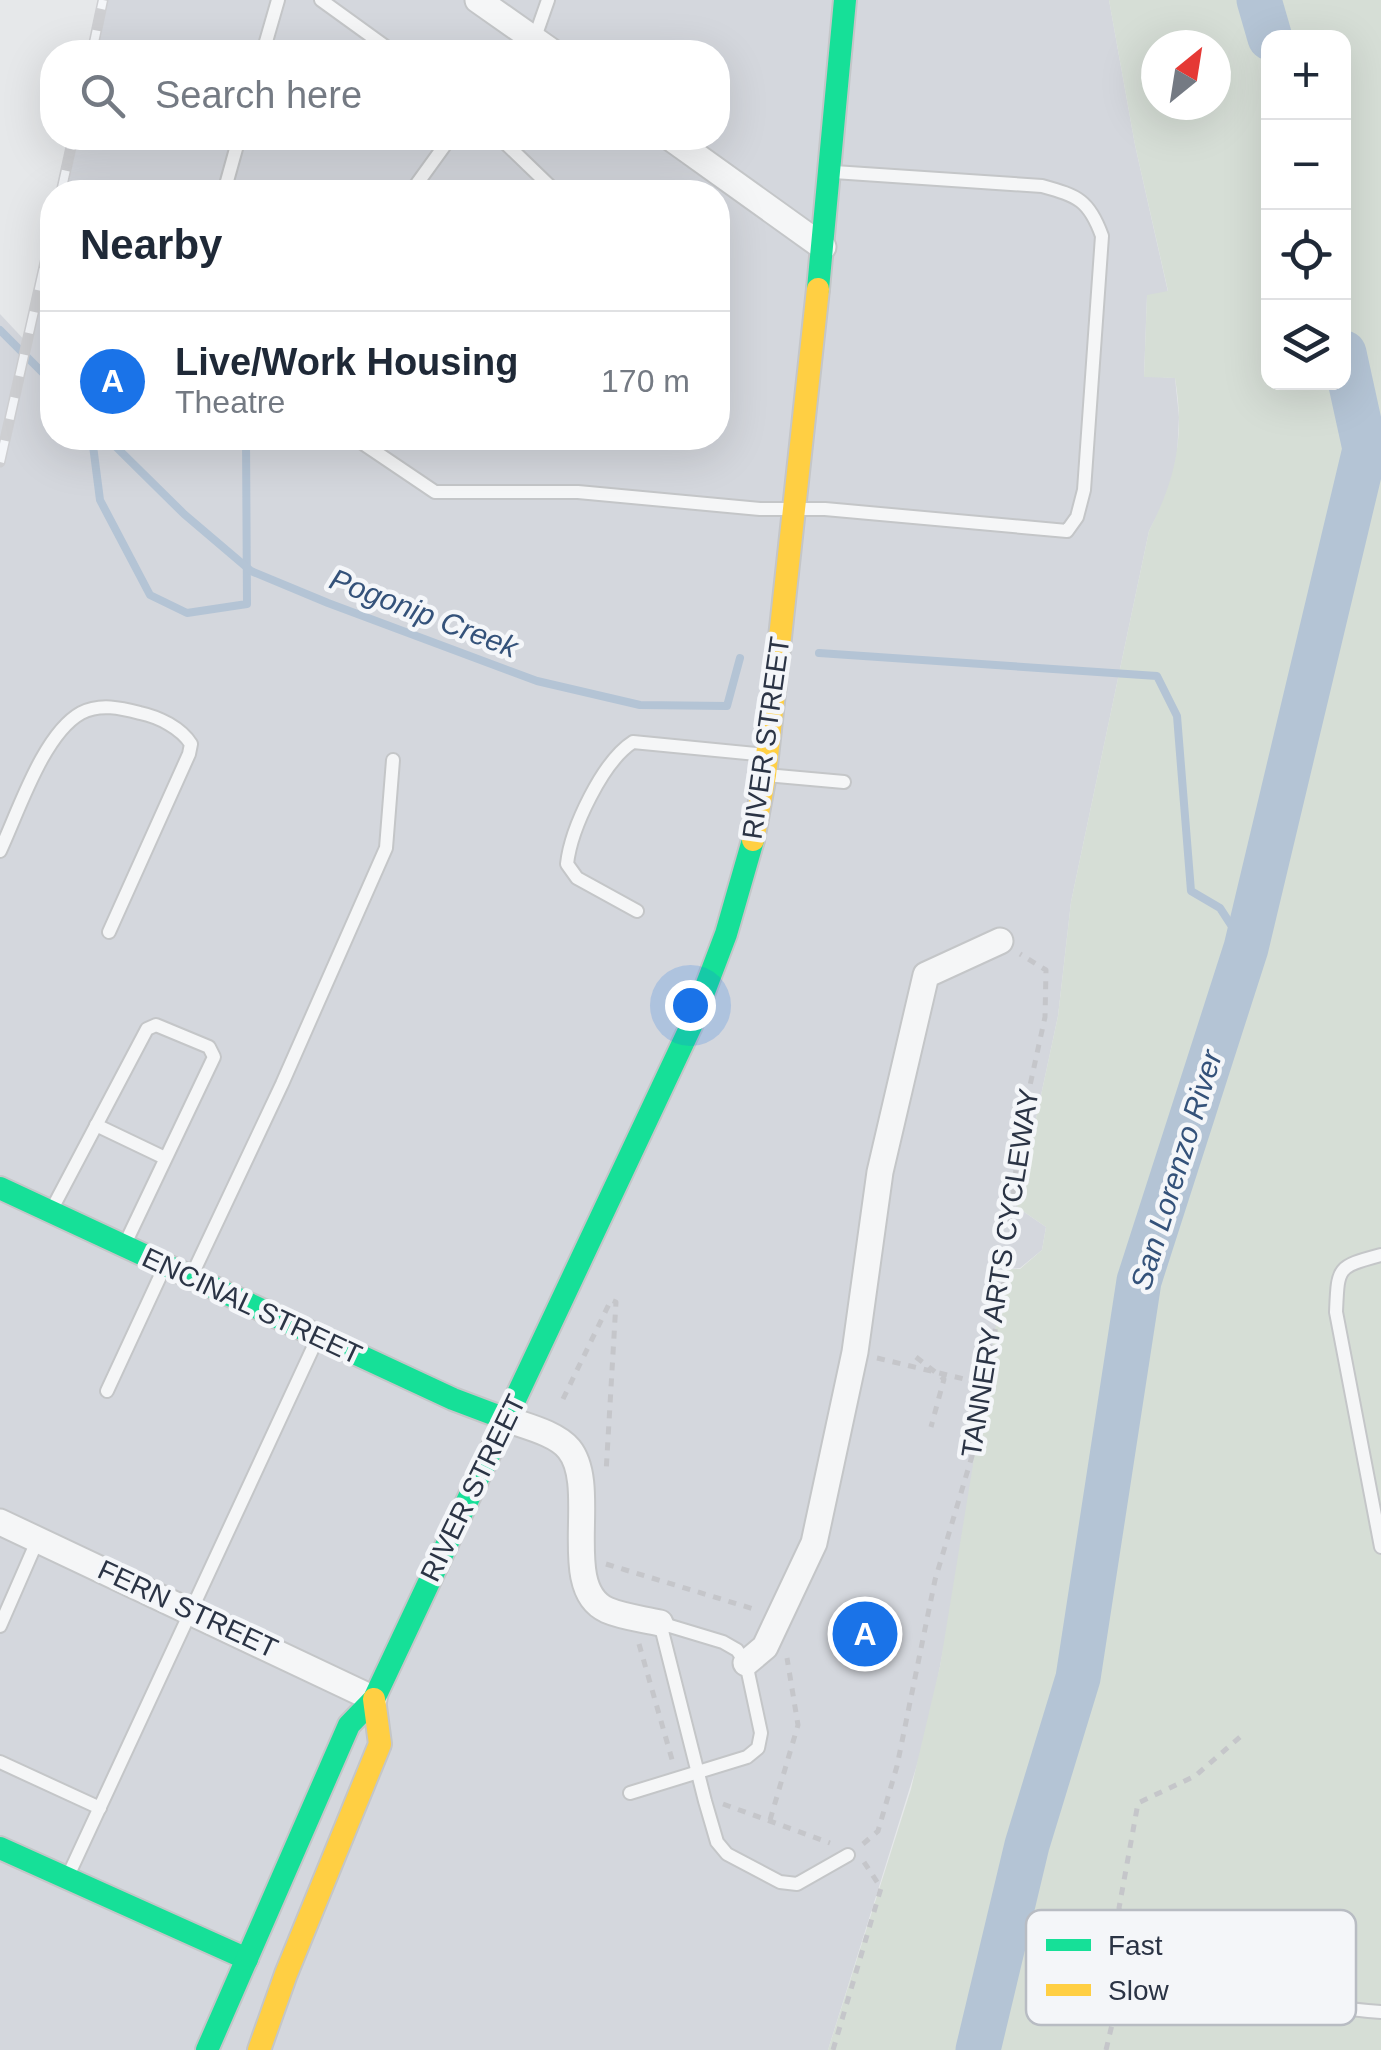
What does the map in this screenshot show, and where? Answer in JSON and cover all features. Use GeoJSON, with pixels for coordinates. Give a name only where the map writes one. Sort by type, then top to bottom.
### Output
{"type":"FeatureCollection","features":[{"type":"Feature","properties":{"kind":"main road","name":"RIVER STREET"},"geometry":{"type":"LineString","coordinates":[[208,2050],[349,1725],[374,1699],[691,1026],[722,950],[759,824],[823,246],[845,0]]}},
{"type":"Feature","properties":{"kind":"main road","name":"ENCINAL STREET"},"geometry":{"type":"LineString","coordinates":[[0,1188],[453,1399],[506,1419]]}},
{"type":"Feature","properties":{"kind":"main road","name":"RIVER STREET"},"geometry":{"type":"LineString","coordinates":[[259,2050],[380,1744],[374,1699]]}},
{"type":"Feature","properties":{"kind":"main road"},"geometry":{"type":"LineString","coordinates":[[0,1848],[247,1959]]}},
{"type":"Feature","properties":{"kind":"street"},"geometry":{"type":"LineString","coordinates":[[478,0],[535,40]]}},
{"type":"Feature","properties":{"kind":"street"},"geometry":{"type":"LineString","coordinates":[[687,150],[730,180]]}},
{"type":"Feature","properties":{"kind":"street"},"geometry":{"type":"LineString","coordinates":[[730,180],[823,246]]}},
{"type":"Feature","properties":{"kind":"street"},"geometry":{"type":"LineString","coordinates":[[746,1663],[765,1647],[814,1543],[855,1352],[880,1172],[926,976],[1000,942]]}},
{"type":"Feature","properties":{"kind":"street"},"geometry":{"type":"LineString","coordinates":[[506,1419],[561,1441],[575,1459],[584,1581],[590,1594],[606,1610],[660,1622]]}},
{"type":"Feature","properties":{"kind":"street","name":"FERN STREET"},"geometry":{"type":"LineString","coordinates":[[0,1522],[374,1699]]}},
{"type":"Feature","properties":{"kind":"lane"},"geometry":{"type":"LineString","coordinates":[[267,40],[278,0]]}},
{"type":"Feature","properties":{"kind":"lane"},"geometry":{"type":"LineString","coordinates":[[321,0],[376,40]]}},
{"type":"Feature","properties":{"kind":"lane"},"geometry":{"type":"LineString","coordinates":[[544,40],[548,0]]}},
{"type":"Feature","properties":{"kind":"lane"},"geometry":{"type":"LineString","coordinates":[[227,180],[236,150]]}},
{"type":"Feature","properties":{"kind":"lane"},"geometry":{"type":"LineString","coordinates":[[420,180],[441,150]]}},
{"type":"Feature","properties":{"kind":"lane"},"geometry":{"type":"LineString","coordinates":[[512,150],[544,180]]}},
{"type":"Feature","properties":{"kind":"lane"},"geometry":{"type":"LineString","coordinates":[[374,450],[436,492],[578,492],[1067,531],[1077,517],[1084,490],[1102,236],[1094,213],[1071,194],[1042,186],[830,172]]}},
{"type":"Feature","properties":{"kind":"lane"},"geometry":{"type":"LineString","coordinates":[[0,851],[59,730],[82,712],[112,706],[150,715],[184,733],[191,744],[189,754],[108,932]]}},
{"type":"Feature","properties":{"kind":"lane"},"geometry":{"type":"LineString","coordinates":[[637,911],[577,878],[567,864],[579,824],[618,752],[634,742],[844,782]]}},
{"type":"Feature","properties":{"kind":"lane"},"geometry":{"type":"LineString","coordinates":[[191,1278],[386,848],[394,760]]}},
{"type":"Feature","properties":{"kind":"lane"},"geometry":{"type":"LineString","coordinates":[[51,1211],[151,1026],[209,1047],[214,1056],[124,1246]]}},
{"type":"Feature","properties":{"kind":"lane"},"geometry":{"type":"LineString","coordinates":[[96,1125],[165,1158]]}},
{"type":"Feature","properties":{"kind":"lane"},"geometry":{"type":"LineString","coordinates":[[1381,1254],[1347,1264],[1338,1277],[1336,1312],[1381,1547]]}},
{"type":"Feature","properties":{"kind":"lane"},"geometry":{"type":"LineString","coordinates":[[106,1391],[166,1266]]}},
{"type":"Feature","properties":{"kind":"lane"},"geometry":{"type":"LineString","coordinates":[[66,1879],[318,1336]]}},
{"type":"Feature","properties":{"kind":"lane"},"geometry":{"type":"LineString","coordinates":[[0,1626],[38,1539]]}},
{"type":"Feature","properties":{"kind":"lane"},"geometry":{"type":"LineString","coordinates":[[630,1792],[747,1758],[758,1748],[760,1733],[746,1663],[737,1650],[724,1642],[660,1622]]}},
{"type":"Feature","properties":{"kind":"lane"},"geometry":{"type":"LineString","coordinates":[[660,1622],[698,1774],[718,1842],[727,1854],[780,1882],[797,1884],[852,1853]]}},
{"type":"Feature","properties":{"kind":"lane"},"geometry":{"type":"LineString","coordinates":[[0,1762],[100,1808]]}},
{"type":"Feature","properties":{"kind":"lane"},"geometry":{"type":"LineString","coordinates":[[1356,2010],[1381,2012]]}},
{"type":"Feature","properties":{"kind":"path","name":"TANNERY ARTS CYCLEWAY"},"geometry":{"type":"LineString","coordinates":[[852,1853],[878,1830],[896,1766],[935,1580],[972,1456],[1004,1282],[1020,1131],[1045,1017],[1046,970],[1000,942]]}},
{"type":"Feature","properties":{"kind":"path"},"geometry":{"type":"LineString","coordinates":[[563,1398],[611,1300],[616,1302],[606,1482]]}},
{"type":"Feature","properties":{"kind":"path"},"geometry":{"type":"LineString","coordinates":[[855,1352],[985,1384]]}},
{"type":"Feature","properties":{"kind":"path"},"geometry":{"type":"LineString","coordinates":[[916,1357],[944,1379],[931,1427]]}},
{"type":"Feature","properties":{"kind":"path"},"geometry":{"type":"LineString","coordinates":[[606,1551],[606,1566]]}},
{"type":"Feature","properties":{"kind":"path"},"geometry":{"type":"LineString","coordinates":[[1120,1910],[1138,1803],[1194,1776],[1240,1737]]}},
{"type":"Feature","properties":{"kind":"path"},"geometry":{"type":"LineString","coordinates":[[833,2050],[881,1888],[852,1853]]}},
{"type":"Feature","properties":{"kind":"path"},"geometry":{"type":"LineString","coordinates":[[1106,2050],[1112,2025]]}},
{"type":"Feature","properties":{"kind":"shaded area"},"geometry":{"type":"Polygon","coordinates":[[[108,0],[1109,0],[1135,145],[1168,292],[1147,296],[1144,376],[1175,378],[1177,456],[1168,494],[1149,531],[1071,902],[1058,1016],[1017,1207],[1046,1227],[1042,1250],[1020,1268],[1005,1269],[969,1517],[935,1692],[921,1752],[828,2050],[0,2050],[0,314],[30,346],[40,300],[40,450],[730,450],[730,180],[67,180],[74,150],[730,150],[730,40],[99,40],[108,0]]]}},
{"type":"Feature","properties":{"kind":"shaded area"},"geometry":{"type":"Polygon","coordinates":[[[1109,0],[1381,0],[1381,2050],[828,2050],[911,1789],[940,1666],[1005,1269],[1020,1269],[1042,1250],[1046,1227],[1017,1207],[1058,1016],[1071,902],[1149,531],[1176,457],[1179,419],[1175,378],[1144,377],[1147,295],[1168,291],[1135,145],[1109,0]]]}},
{"type":"Feature","properties":{"kind":"waterway","name":"San Lorenzo River"},"geometry":{"type":"LineString","coordinates":[[1259,0],[1268,30]]}},
{"type":"Feature","properties":{"kind":"waterway","name":"Pogonip Creek"},"geometry":{"type":"LineString","coordinates":[[0,330],[40,370]]}},
{"type":"Feature","properties":{"kind":"waterway","name":"San Lorenzo River"},"geometry":{"type":"LineString","coordinates":[[978,2050],[1027,1845],[1078,1678],[1139,1281],[1246,948],[1365,449],[1351,385]]}},
{"type":"Feature","properties":{"kind":"waterway"},"geometry":{"type":"LineString","coordinates":[[94,450],[100,500],[150,595],[187,613],[247,604],[246,450]]}},
{"type":"Feature","properties":{"kind":"waterway","name":"Pogonip Creek"},"geometry":{"type":"LineString","coordinates":[[119,450],[184,514],[251,571],[537,681],[640,705],[727,706],[740,658]]}},
{"type":"Feature","properties":{"kind":"waterway","name":"Pogonip Creek"},"geometry":{"type":"LineString","coordinates":[[819,653],[1157,676],[1177,716],[1191,891],[1220,908],[1246,948]]}},
{"type":"Feature","properties":{"kind":"railway"},"geometry":{"type":"LineString","coordinates":[[95,40],[103,0]]}},
{"type":"Feature","properties":{"kind":"railway"},"geometry":{"type":"LineString","coordinates":[[64,180],[70,150]]}},
{"type":"Feature","properties":{"kind":"railway"},"geometry":{"type":"LineString","coordinates":[[0,462],[40,284]]}},
{"type":"Feature","properties":{"kind":"traffic: fast"},"geometry":{"type":"LineString","coordinates":[[818,289],[845,0]]}},
{"type":"Feature","properties":{"kind":"traffic: fast"},"geometry":{"type":"LineString","coordinates":[[207,2050],[349,1725],[374,1699],[691,1026],[726,934],[753,840]]}},
{"type":"Feature","properties":{"kind":"traffic: fast"},"geometry":{"type":"LineString","coordinates":[[0,1188],[453,1399],[506,1419]]}},
{"type":"Feature","properties":{"kind":"traffic: fast"},"geometry":{"type":"LineString","coordinates":[[0,1848],[247,1959]]}},
{"type":"Feature","properties":{"kind":"traffic: slow"},"geometry":{"type":"LineString","coordinates":[[753,840],[765,775],[818,289]]}},
{"type":"Feature","properties":{"kind":"traffic: slow"},"geometry":{"type":"LineString","coordinates":[[259,2050],[380,1744],[374,1699]]}},
{"type":"Feature","properties":{"kind":"place","name":"Live/Work Housing"},"geometry":{"type":"Point","coordinates":[865,1634]}}]}
